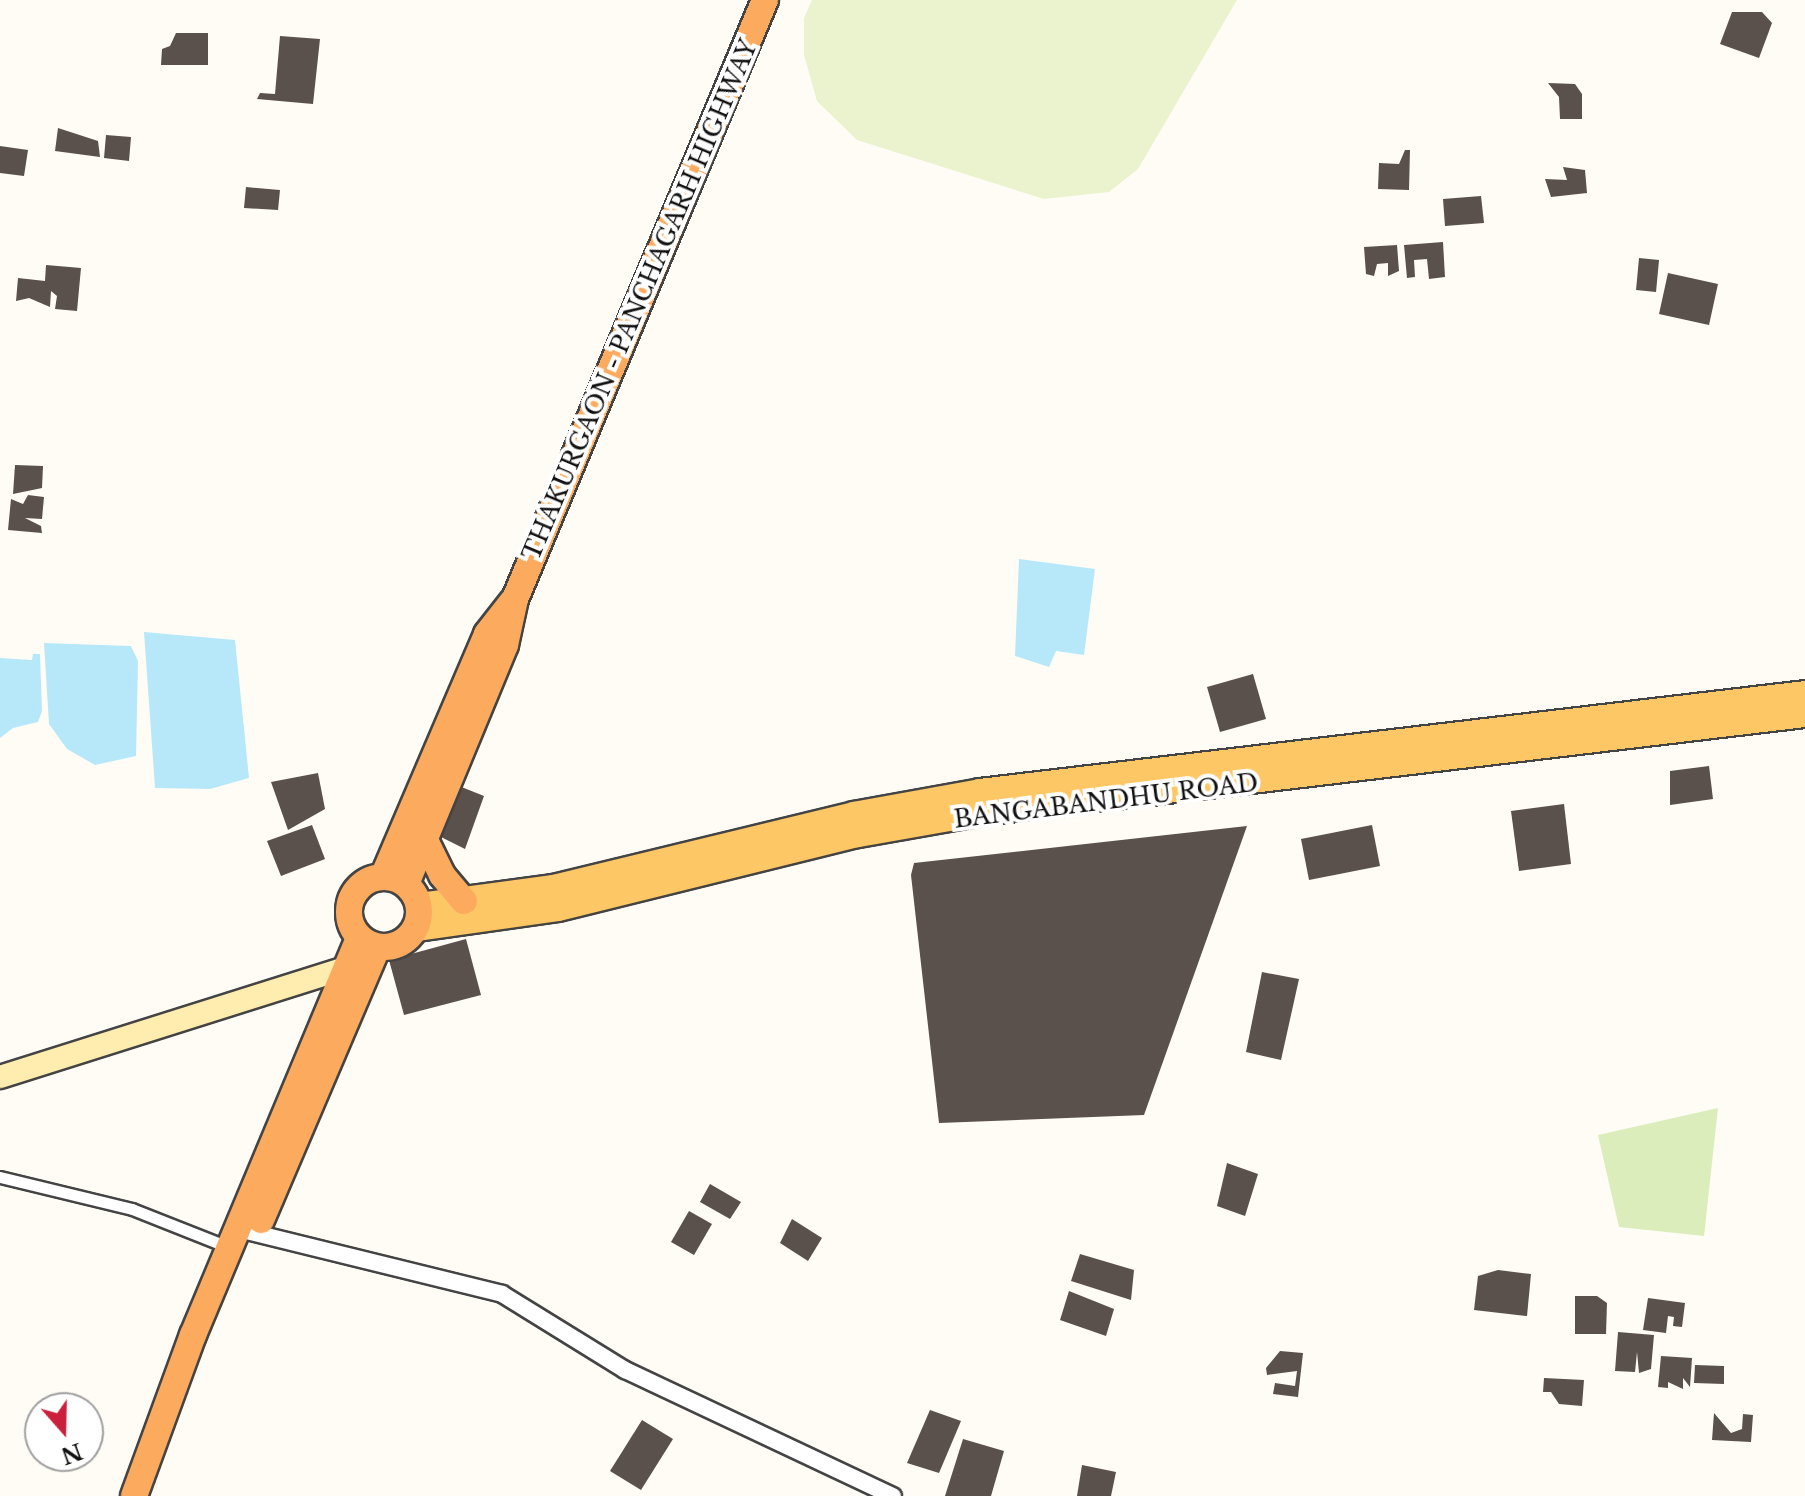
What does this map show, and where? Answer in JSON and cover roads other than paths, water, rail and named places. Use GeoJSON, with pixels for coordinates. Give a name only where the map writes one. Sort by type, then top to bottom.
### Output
{"type":"FeatureCollection","features":[{"type":"Feature","properties":{"kind":"highway","name":"THAKURGAON - PANCHAGARH HIGHWAY"},"geometry":{"type":"LineString","coordinates":[[406,899],[425,840],[505,645],[515,599],[765,0]]}},
{"type":"Feature","properties":{"kind":"highway","name":"THAKURGAON - PANCHAGARH HIGHWAY"},"geometry":{"type":"LineString","coordinates":[[406,899],[487,634],[515,599]]}},
{"type":"Feature","properties":{"kind":"highway"},"geometry":{"type":"LineString","coordinates":[[425,840],[436,867],[464,901]]}},
{"type":"Feature","properties":{"kind":"highway"},"geometry":{"type":"LineString","coordinates":[[134,1496],[182,1376],[207,1341],[241,1237],[345,968],[368,944],[406,941],[406,899],[367,881],[351,900],[350,925],[368,944]]}},
{"type":"Feature","properties":{"kind":"highway"},"geometry":{"type":"LineString","coordinates":[[241,1237],[368,944]]}},
{"type":"Feature","properties":{"kind":"main road","name":"BANGABANDHU ROAD"},"geometry":{"type":"LineString","coordinates":[[406,899],[464,901],[553,887],[854,814],[980,791],[1805,693]]}},
{"type":"Feature","properties":{"kind":"main road","name":"BANGABANDHU ROAD"},"geometry":{"type":"LineString","coordinates":[[406,899],[558,909],[858,835],[983,813],[1805,715]]}},
{"type":"Feature","properties":{"kind":"main road"},"geometry":{"type":"LineString","coordinates":[[0,1077],[345,968]]}},
{"type":"Feature","properties":{"kind":"street"},"geometry":{"type":"LineString","coordinates":[[0,1177],[241,1237],[502,1294],[625,1370],[893,1496]]}},
{"type":"Feature","properties":{"kind":"water"},"geometry":{"type":"Polygon","coordinates":[[[1019,559],[1095,569],[1084,655],[1056,651],[1049,667],[1015,656],[1019,559]]]}},
{"type":"Feature","properties":{"kind":"water"},"geometry":{"type":"Polygon","coordinates":[[[144,632],[235,640],[249,778],[210,789],[155,788],[144,632]]]}},
{"type":"Feature","properties":{"kind":"water"},"geometry":{"type":"Polygon","coordinates":[[[44,643],[131,646],[138,661],[136,756],[95,765],[67,749],[49,724],[44,643]]]}},
{"type":"Feature","properties":{"kind":"water"},"geometry":{"type":"Polygon","coordinates":[[[33,654],[40,654],[42,711],[38,722],[13,728],[0,738],[0,658],[32,660],[33,654]]]}}]}
